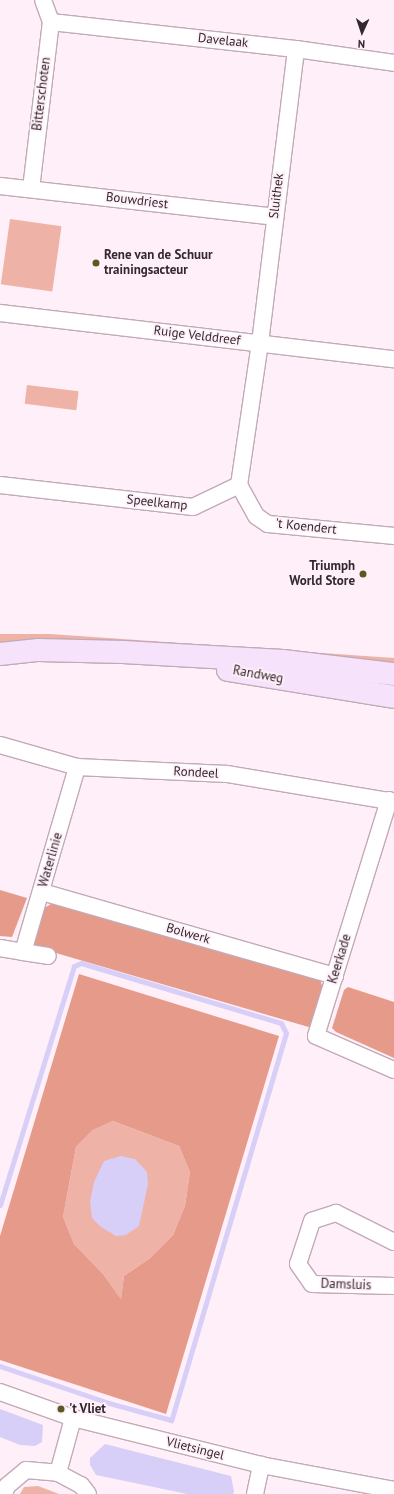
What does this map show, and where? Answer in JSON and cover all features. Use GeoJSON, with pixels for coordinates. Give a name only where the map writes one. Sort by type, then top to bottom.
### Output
{"type":"FeatureCollection","features":[{"type":"Feature","properties":{"kind":"main road","name":"Randweg"},"geometry":{"type":"LineString","coordinates":[[0,654],[39,650],[123,652],[283,661],[394,674]]}},
{"type":"Feature","properties":{"kind":"main road","name":"Randweg"},"geometry":{"type":"LineString","coordinates":[[123,652],[394,697]]}},
{"type":"Feature","properties":{"kind":"street","name":"Bitterschoten"},"geometry":{"type":"LineString","coordinates":[[31,189],[51,22],[43,0]]}},
{"type":"Feature","properties":{"kind":"street","name":"Davelaak"},"geometry":{"type":"LineString","coordinates":[[51,22],[296,49],[394,63]]}},
{"type":"Feature","properties":{"kind":"street","name":"Sluithek"},"geometry":{"type":"LineString","coordinates":[[260,343],[274,217],[296,49]]}},
{"type":"Feature","properties":{"kind":"street","name":"Bouwdriest"},"geometry":{"type":"LineString","coordinates":[[0,186],[274,217]]}},
{"type":"Feature","properties":{"kind":"street","name":"Ruige Velddreef"},"geometry":{"type":"LineString","coordinates":[[0,313],[394,359]]}},
{"type":"Feature","properties":{"kind":"street"},"geometry":{"type":"LineString","coordinates":[[239,485],[260,343]]}},
{"type":"Feature","properties":{"kind":"street","name":"Speelkamp"},"geometry":{"type":"LineString","coordinates":[[0,485],[193,507],[239,485]]}},
{"type":"Feature","properties":{"kind":"street","name":"'t Koendert"},"geometry":{"type":"LineString","coordinates":[[239,485],[256,516],[268,524],[394,536]]}},
{"type":"Feature","properties":{"kind":"street","name":"Rondeel"},"geometry":{"type":"LineString","coordinates":[[0,745],[78,767],[227,774],[391,801]]}},
{"type":"Feature","properties":{"kind":"street","name":"Waterlinie"},"geometry":{"type":"LineString","coordinates":[[23,952],[78,767]]}},
{"type":"Feature","properties":{"kind":"street","name":"Keerkade"},"geometry":{"type":"LineString","coordinates":[[391,801],[316,1036],[394,1070]]}},
{"type":"Feature","properties":{"kind":"street","name":"Bolwerk"},"geometry":{"type":"LineString","coordinates":[[42,892],[335,976]]}},
{"type":"Feature","properties":{"kind":"street"},"geometry":{"type":"LineString","coordinates":[[0,948],[48,956]]}},
{"type":"Feature","properties":{"kind":"street","name":"Damsluis"},"geometry":{"type":"LineString","coordinates":[[394,1242],[336,1214],[312,1221],[298,1264],[312,1284],[394,1286]]}},
{"type":"Feature","properties":{"kind":"street","name":"Vlietsingel"},"geometry":{"type":"LineString","coordinates":[[0,1392],[73,1418],[261,1465],[394,1490]]}},
{"type":"Feature","properties":{"kind":"street"},"geometry":{"type":"LineString","coordinates":[[58,1473],[73,1418]]}},
{"type":"Feature","properties":{"kind":"street"},"geometry":{"type":"LineString","coordinates":[[255,1494],[261,1465]]}},
{"type":"Feature","properties":{"kind":"street"},"geometry":{"type":"LineString","coordinates":[[4,1494],[7,1486],[26,1470],[58,1473],[81,1485],[88,1494]]}},
{"type":"Feature","properties":{"kind":"shaded area"},"geometry":{"type":"Polygon","coordinates":[[[10,219],[61,226],[52,292],[1,284],[10,219]]]}},
{"type":"Feature","properties":{"kind":"shaded area"},"geometry":{"type":"Polygon","coordinates":[[[27,385],[79,391],[76,410],[25,404],[27,385]]]}},
{"type":"Feature","properties":{"kind":"shaded area"},"geometry":{"type":"Polygon","coordinates":[[[0,634],[50,634],[394,658],[394,667],[0,644],[0,634]]]}},
{"type":"Feature","properties":{"kind":"shaded area"},"geometry":{"type":"Polygon","coordinates":[[[0,890],[27,898],[12,937],[0,936],[0,890]]]}},
{"type":"Feature","properties":{"kind":"shaded area"},"geometry":{"type":"Polygon","coordinates":[[[54,902],[320,979],[323,989],[312,1028],[32,946],[43,909],[54,902]]]}},
{"type":"Feature","properties":{"kind":"shaded area"},"geometry":{"type":"Polygon","coordinates":[[[79,974],[279,1036],[166,1414],[0,1360],[0,1236],[79,974]],[[113,1121],[93,1130],[76,1147],[63,1217],[74,1244],[103,1274],[121,1299],[124,1276],[149,1259],[173,1235],[185,1206],[190,1172],[179,1146],[113,1121]]]}},
{"type":"Feature","properties":{"kind":"shaded area"},"geometry":{"type":"Polygon","coordinates":[[[348,987],[394,1002],[394,1058],[336,1032],[332,1028],[344,990],[348,987]]]}},
{"type":"Feature","properties":{"kind":"shaded area"},"geometry":{"type":"Polygon","coordinates":[[[113,1121],[179,1146],[190,1172],[185,1206],[173,1235],[149,1259],[124,1276],[121,1299],[103,1274],[74,1244],[63,1217],[76,1147],[93,1130],[113,1121]]]}},
{"type":"Feature","properties":{"kind":"shaded area"},"geometry":{"type":"Polygon","coordinates":[[[121,1156],[135,1159],[147,1172],[148,1184],[139,1226],[126,1235],[116,1236],[101,1227],[92,1218],[90,1202],[94,1182],[104,1161],[121,1156]]]}},
{"type":"Feature","properties":{"kind":"shaded area"},"geometry":{"type":"Polygon","coordinates":[[[0,1409],[43,1425],[42,1442],[35,1446],[20,1445],[0,1437],[0,1409]]]}},
{"type":"Feature","properties":{"kind":"shaded area"},"geometry":{"type":"Polygon","coordinates":[[[105,1444],[231,1476],[234,1492],[233,1494],[187,1494],[96,1475],[90,1465],[90,1458],[105,1444]]]}},
{"type":"Feature","properties":{"kind":"shaded area"},"geometry":{"type":"Polygon","coordinates":[[[38,1486],[59,1494],[20,1494],[24,1487],[38,1486]]]}},
{"type":"Feature","properties":{"kind":"waterway"},"geometry":{"type":"LineString","coordinates":[[0,1205],[74,966],[81,963],[281,1023],[286,1033],[171,1420],[109,1403],[0,1366]]}},
{"type":"Feature","properties":{"kind":"place","name":"Rene van de Schuur trainingsacteur"},"geometry":{"type":"Point","coordinates":[96,263]}},
{"type":"Feature","properties":{"kind":"place","name":"Triumph World Store"},"geometry":{"type":"Point","coordinates":[363,574]}},
{"type":"Feature","properties":{"kind":"place","name":"'t Vliet"},"geometry":{"type":"Point","coordinates":[61,1409]}}]}
